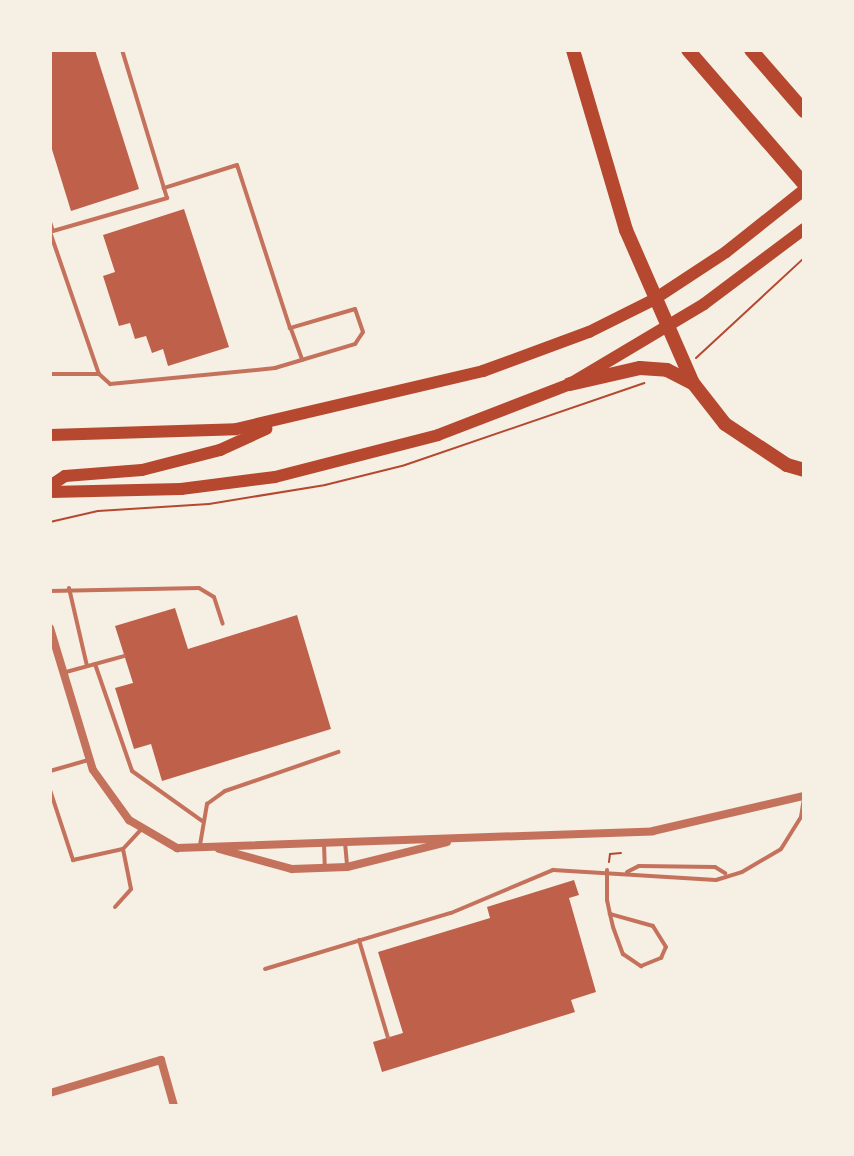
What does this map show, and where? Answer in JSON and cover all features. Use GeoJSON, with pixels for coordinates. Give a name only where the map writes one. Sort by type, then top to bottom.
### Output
{"type":"FeatureCollection","features":[{"type":"Feature","properties":{"kind":"highway"},"geometry":{"type":"LineString","coordinates":[[573,50],[626,230],[665,328],[693,383],[725,424],[787,465],[804,470]]}},
{"type":"Feature","properties":{"kind":"highway"},"geometry":{"type":"LineString","coordinates":[[688,50],[804,184]]}},
{"type":"Feature","properties":{"kind":"highway"},"geometry":{"type":"LineString","coordinates":[[751,50],[804,111]]}},
{"type":"Feature","properties":{"kind":"highway"},"geometry":{"type":"LineString","coordinates":[[570,384],[640,368],[667,370],[693,383]]}},
{"type":"Feature","properties":{"kind":"main road"},"geometry":{"type":"LineString","coordinates":[[50,435],[188,432],[283,422],[443,383],[547,349],[653,300],[726,252],[804,190]]}},
{"type":"Feature","properties":{"kind":"main road"},"geometry":{"type":"LineString","coordinates":[[50,489],[181,489],[275,477],[388,451],[570,384],[738,282],[804,229]]}},
{"type":"Feature","properties":{"kind":"main road"},"geometry":{"type":"LineString","coordinates":[[50,489],[76,474],[142,470],[220,450],[283,422]]}},
{"type":"Feature","properties":{"kind":"street"},"geometry":{"type":"LineString","coordinates":[[50,628],[90,760],[109,797],[141,830],[177,848],[200,851],[323,841],[455,840],[681,828],[804,797]]}},
{"type":"Feature","properties":{"kind":"street"},"geometry":{"type":"LineString","coordinates":[[217,848],[292,869],[325,868],[347,867],[455,840]]}},
{"type":"Feature","properties":{"kind":"street"},"geometry":{"type":"LineString","coordinates":[[50,1093],[161,1060],[174,1106]]}},
{"type":"Feature","properties":{"kind":"lane"},"geometry":{"type":"LineString","coordinates":[[52,232],[167,198],[122,50]]}},
{"type":"Feature","properties":{"kind":"lane"},"geometry":{"type":"LineString","coordinates":[[164,188],[237,165],[302,360]]}},
{"type":"Feature","properties":{"kind":"lane"},"geometry":{"type":"LineString","coordinates":[[50,222],[99,374],[110,384],[275,368],[355,344],[363,332],[355,309],[290,328]]}},
{"type":"Feature","properties":{"kind":"lane"},"geometry":{"type":"LineString","coordinates":[[50,374],[99,374]]}},
{"type":"Feature","properties":{"kind":"lane"},"geometry":{"type":"LineString","coordinates":[[50,591],[69,588],[199,588],[214,597],[223,624]]}},
{"type":"Feature","properties":{"kind":"lane"},"geometry":{"type":"LineString","coordinates":[[69,588],[87,666]]}},
{"type":"Feature","properties":{"kind":"lane"},"geometry":{"type":"LineString","coordinates":[[64,673],[124,656]]}},
{"type":"Feature","properties":{"kind":"lane"},"geometry":{"type":"LineString","coordinates":[[95,664],[132,771],[202,821]]}},
{"type":"Feature","properties":{"kind":"lane"},"geometry":{"type":"LineString","coordinates":[[200,851],[202,821],[207,804],[225,791],[338,752]]}},
{"type":"Feature","properties":{"kind":"lane"},"geometry":{"type":"LineString","coordinates":[[50,771],[90,760]]}},
{"type":"Feature","properties":{"kind":"lane"},"geometry":{"type":"LineString","coordinates":[[50,790],[73,860],[123,849],[141,830]]}},
{"type":"Feature","properties":{"kind":"lane"},"geometry":{"type":"LineString","coordinates":[[265,969],[451,913],[532,875],[580,868],[627,872],[639,879],[716,880],[726,874],[760,865],[781,849],[801,817],[804,797]]}},
{"type":"Feature","properties":{"kind":"lane"},"geometry":{"type":"LineString","coordinates":[[323,841],[325,868]]}},
{"type":"Feature","properties":{"kind":"lane"},"geometry":{"type":"LineString","coordinates":[[344,841],[347,867]]}},
{"type":"Feature","properties":{"kind":"lane"},"geometry":{"type":"LineString","coordinates":[[115,907],[131,889],[123,849]]}},
{"type":"Feature","properties":{"kind":"lane"},"geometry":{"type":"LineString","coordinates":[[627,872],[639,866],[715,867],[726,874]]}},
{"type":"Feature","properties":{"kind":"lane"},"geometry":{"type":"LineString","coordinates":[[607,870],[610,914],[630,963],[641,966],[661,958],[666,947],[653,926],[610,914]]}},
{"type":"Feature","properties":{"kind":"lane"},"geometry":{"type":"LineString","coordinates":[[359,939],[388,1038]]}},
{"type":"Feature","properties":{"kind":"path"},"geometry":{"type":"LineString","coordinates":[[607,870],[610,854],[621,853]]}},
{"type":"Feature","properties":{"kind":"building"},"geometry":{"type":"Polygon","coordinates":[[[50,50],[95,50],[139,189],[71,211],[50,143],[50,50]]]}},
{"type":"Feature","properties":{"kind":"building"},"geometry":{"type":"Polygon","coordinates":[[[184,209],[229,347],[168,366],[163,349],[152,353],[146,336],[135,339],[130,323],[119,326],[103,276],[115,272],[103,235],[184,209]]]}},
{"type":"Feature","properties":{"kind":"building"},"geometry":{"type":"Polygon","coordinates":[[[175,608],[188,649],[297,615],[331,729],[162,781],[151,744],[134,749],[115,688],[133,683],[115,626],[175,608]]]}},
{"type":"Feature","properties":{"kind":"building"},"geometry":{"type":"Polygon","coordinates":[[[574,880],[579,895],[569,898],[596,992],[571,1000],[575,1012],[382,1072],[373,1042],[403,1033],[378,952],[490,918],[487,907],[574,880]]]}}]}
